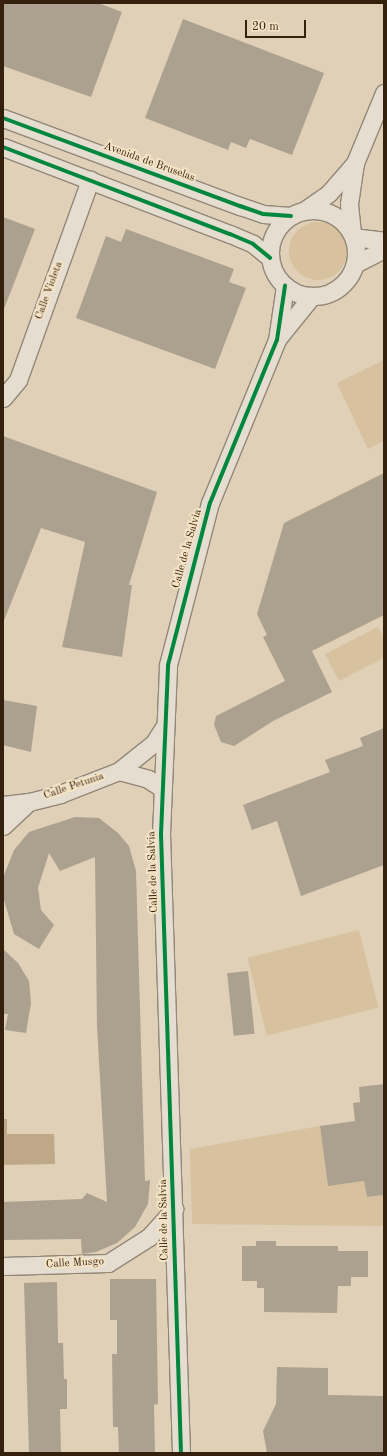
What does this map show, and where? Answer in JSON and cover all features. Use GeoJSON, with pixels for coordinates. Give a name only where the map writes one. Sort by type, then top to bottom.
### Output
{"type":"FeatureCollection","features":[{"type":"Feature","properties":{"kind":"street"},"geometry":{"type":"LineString","coordinates":[[355,163],[329,193],[298,213],[275,232],[270,258],[274,272],[285,286],[298,294],[312,296],[338,288],[348,278],[355,264],[356,248],[352,235],[349,204],[355,163],[384,93]]}},
{"type":"Feature","properties":{"kind":"street","name":"Avenida de Bruselas"},"geometry":{"type":"LineString","coordinates":[[3,118],[263,214],[298,213]]}},
{"type":"Feature","properties":{"kind":"street"},"geometry":{"type":"LineString","coordinates":[[3,147],[230,234],[253,244],[270,258]]}},
{"type":"Feature","properties":{"kind":"street","name":"Calle Violeta"},"geometry":{"type":"LineString","coordinates":[[3,398],[18,380],[90,180]]}},
{"type":"Feature","properties":{"kind":"street"},"geometry":{"type":"LineString","coordinates":[[298,213],[324,211],[337,217],[352,235],[384,241]]}},
{"type":"Feature","properties":{"kind":"street"},"geometry":{"type":"LineString","coordinates":[[355,264],[384,250]]}},
{"type":"Feature","properties":{"kind":"street","name":"Calle de la Salvia"},"geometry":{"type":"LineString","coordinates":[[181,1453],[162,788],[168,665],[210,503],[277,340],[285,286]]}},
{"type":"Feature","properties":{"kind":"street","name":"Calle de la Salvia"},"geometry":{"type":"LineString","coordinates":[[277,340],[312,296]]}},
{"type":"Feature","properties":{"kind":"street","name":"Calle Petunia"},"geometry":{"type":"LineString","coordinates":[[3,805],[29,802],[119,771],[154,743],[164,727]]}},
{"type":"Feature","properties":{"kind":"street"},"geometry":{"type":"LineString","coordinates":[[119,771],[148,779],[162,788]]}},
{"type":"Feature","properties":{"kind":"street","name":"Calle Petunia"},"geometry":{"type":"LineString","coordinates":[[3,826],[29,802]]}},
{"type":"Feature","properties":{"kind":"street","name":"Calle Musgo"},"geometry":{"type":"LineString","coordinates":[[3,1266],[108,1263],[149,1237],[174,1209]]}},
{"type":"Feature","properties":{"kind":"shaded area"},"geometry":{"type":"Polygon","coordinates":[[[318,222],[329,224],[342,235],[345,240],[347,251],[345,262],[334,275],[329,278],[318,280],[307,278],[294,267],[291,262],[289,251],[291,240],[302,227],[307,224],[318,222]]]}},
{"type":"Feature","properties":{"kind":"shaded area"},"geometry":{"type":"Polygon","coordinates":[[[384,360],[384,441],[368,449],[337,383],[384,360]]]}},
{"type":"Feature","properties":{"kind":"shaded area"},"geometry":{"type":"Polygon","coordinates":[[[378,627],[384,638],[384,658],[339,681],[325,654],[378,627]]]}},
{"type":"Feature","properties":{"kind":"shaded area"},"geometry":{"type":"Polygon","coordinates":[[[359,930],[378,1008],[267,1035],[247,958],[359,930]]]}},
{"type":"Feature","properties":{"kind":"shaded area"},"geometry":{"type":"Polygon","coordinates":[[[3,1119],[7,1119],[7,1134],[54,1134],[55,1164],[3,1165],[3,1119]]]}},
{"type":"Feature","properties":{"kind":"shaded area"},"geometry":{"type":"Polygon","coordinates":[[[320,1126],[328,1186],[364,1181],[367,1197],[384,1195],[384,1226],[192,1224],[190,1149],[320,1126]]]}},
{"type":"Feature","properties":{"kind":"building"},"geometry":{"type":"Polygon","coordinates":[[[3,3],[98,3],[122,12],[91,97],[3,66],[3,3]]]}},
{"type":"Feature","properties":{"kind":"building"},"geometry":{"type":"Polygon","coordinates":[[[183,19],[324,73],[292,155],[250,139],[246,148],[231,142],[228,150],[145,118],[183,19]]]}},
{"type":"Feature","properties":{"kind":"building"},"geometry":{"type":"Polygon","coordinates":[[[3,217],[35,229],[4,309],[3,309],[3,217]]]}},
{"type":"Feature","properties":{"kind":"building"},"geometry":{"type":"Polygon","coordinates":[[[126,229],[234,269],[229,282],[246,288],[215,369],[76,318],[106,236],[121,242],[126,229]]]}},
{"type":"Feature","properties":{"kind":"building"},"geometry":{"type":"Polygon","coordinates":[[[3,436],[157,492],[129,585],[132,585],[122,657],[62,647],[85,542],[41,528],[3,623],[3,436]]]}},
{"type":"Feature","properties":{"kind":"building"},"geometry":{"type":"Polygon","coordinates":[[[384,473],[384,615],[312,651],[332,692],[273,721],[234,746],[221,742],[214,725],[216,716],[285,681],[263,637],[267,635],[257,614],[284,523],[384,473]]]}},
{"type":"Feature","properties":{"kind":"building"},"geometry":{"type":"Polygon","coordinates":[[[3,700],[37,706],[31,752],[3,745],[3,700]]]}},
{"type":"Feature","properties":{"kind":"building"},"geometry":{"type":"Polygon","coordinates":[[[384,728],[384,865],[301,896],[277,821],[252,830],[243,805],[330,772],[325,760],[363,746],[360,738],[384,728]]]}},
{"type":"Feature","properties":{"kind":"building"},"geometry":{"type":"Polygon","coordinates":[[[75,817],[99,818],[118,833],[129,846],[136,871],[145,1181],[150,1180],[148,1204],[135,1227],[117,1243],[96,1252],[82,1254],[81,1239],[3,1240],[3,1202],[82,1199],[87,1193],[107,1202],[97,1026],[95,857],[60,871],[49,853],[38,888],[41,910],[54,925],[39,949],[14,934],[4,900],[4,875],[14,850],[29,832],[75,817]]]}},
{"type":"Feature","properties":{"kind":"building"},"geometry":{"type":"Polygon","coordinates":[[[3,949],[18,963],[29,981],[31,1003],[26,1033],[5,1030],[8,1014],[3,1014],[3,949]]]}},
{"type":"Feature","properties":{"kind":"building"},"geometry":{"type":"Polygon","coordinates":[[[248,971],[255,1034],[234,1036],[227,973],[248,971]]]}},
{"type":"Feature","properties":{"kind":"building"},"geometry":{"type":"Polygon","coordinates":[[[384,1084],[384,1195],[367,1197],[364,1181],[328,1186],[320,1126],[355,1121],[353,1103],[360,1102],[359,1087],[384,1084]]]}},
{"type":"Feature","properties":{"kind":"building"},"geometry":{"type":"Polygon","coordinates":[[[256,1241],[276,1241],[276,1246],[338,1246],[338,1251],[368,1251],[368,1277],[351,1277],[351,1286],[338,1286],[337,1313],[264,1312],[264,1288],[257,1288],[257,1281],[242,1281],[242,1246],[256,1246],[256,1241]]]}},
{"type":"Feature","properties":{"kind":"building"},"geometry":{"type":"Polygon","coordinates":[[[110,1279],[156,1279],[158,1404],[154,1405],[155,1453],[119,1453],[118,1427],[113,1427],[112,1354],[117,1354],[117,1320],[110,1320],[110,1279]]]}},
{"type":"Feature","properties":{"kind":"building"},"geometry":{"type":"Polygon","coordinates":[[[57,1282],[58,1343],[63,1343],[64,1379],[67,1379],[67,1409],[60,1409],[61,1453],[29,1453],[24,1283],[57,1282]]]}},
{"type":"Feature","properties":{"kind":"building"},"geometry":{"type":"Polygon","coordinates":[[[277,1367],[328,1368],[328,1395],[384,1396],[384,1453],[267,1453],[263,1431],[276,1404],[277,1367]]]}},
{"type":"Feature","properties":{"kind":"cycle path"},"geometry":{"type":"LineString","coordinates":[[3,118],[263,214],[291,216]]}},
{"type":"Feature","properties":{"kind":"cycle path"},"geometry":{"type":"LineString","coordinates":[[3,147],[230,234],[253,244],[270,258]]}},
{"type":"Feature","properties":{"kind":"cycle path"},"geometry":{"type":"LineString","coordinates":[[181,1453],[161,834],[168,665],[210,503],[277,340],[285,286]]}}]}
